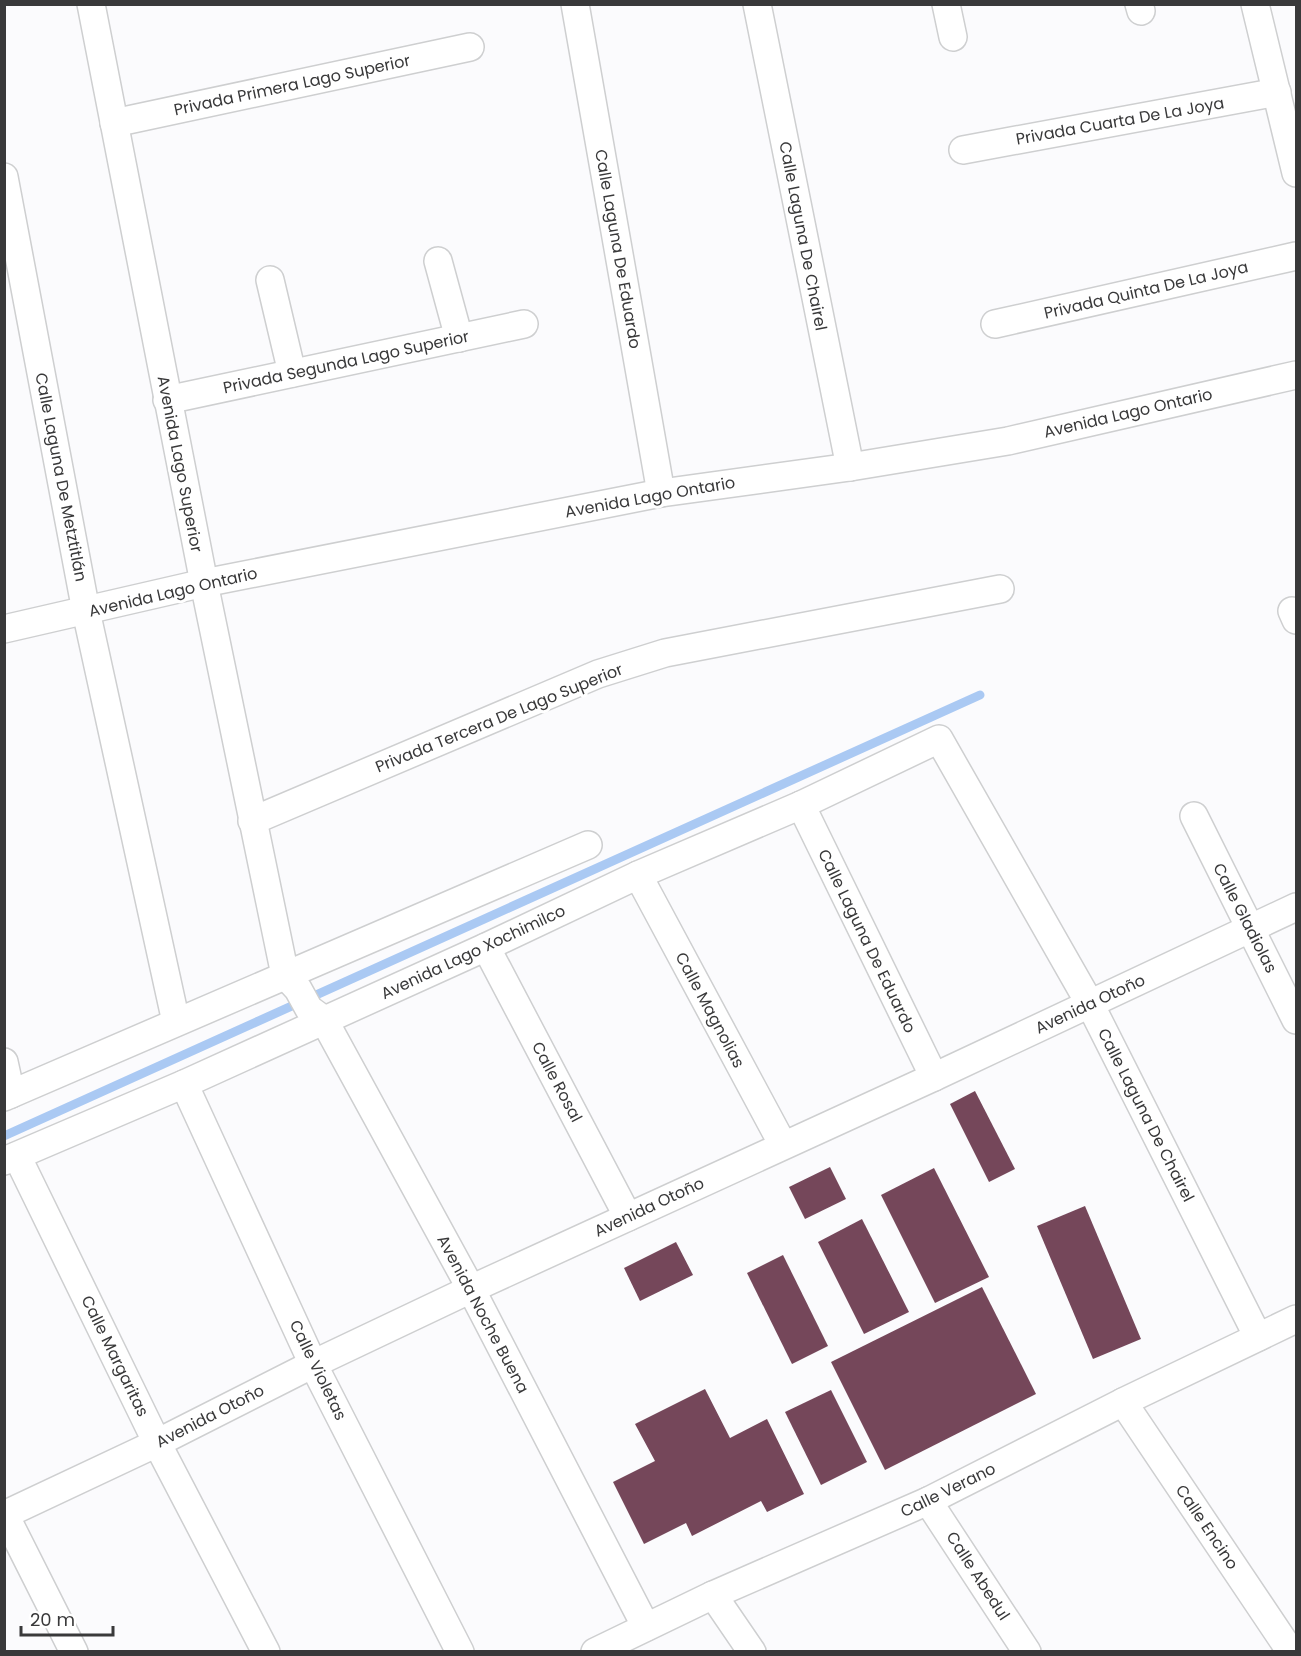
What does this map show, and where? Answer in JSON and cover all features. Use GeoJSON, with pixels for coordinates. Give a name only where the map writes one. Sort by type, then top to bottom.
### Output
{"type":"FeatureCollection","features":[{"type":"Feature","properties":{"kind":"street","name":"Avenida Lago Superior"},"geometry":{"type":"LineString","coordinates":[[91,4],[167,400],[252,821],[304,998]]}},
{"type":"Feature","properties":{"kind":"street","name":"Calle Laguna De Eduardo"},"geometry":{"type":"LineString","coordinates":[[575,4],[661,493]]}},
{"type":"Feature","properties":{"kind":"street","name":"Calle Laguna De Chairel"},"geometry":{"type":"LineString","coordinates":[[756,4],[850,467]]}},
{"type":"Feature","properties":{"kind":"street"},"geometry":{"type":"LineString","coordinates":[[946,4],[953,37]]}},
{"type":"Feature","properties":{"kind":"street"},"geometry":{"type":"LineString","coordinates":[[1255,4],[1296,173]]}},
{"type":"Feature","properties":{"kind":"street","name":"Privada Primera Lago Superior"},"geometry":{"type":"LineString","coordinates":[[114,123],[470,47]]}},
{"type":"Feature","properties":{"kind":"street","name":"Privada Cuarta De La Joya"},"geometry":{"type":"LineString","coordinates":[[963,150],[1276,92]]}},
{"type":"Feature","properties":{"kind":"street","name":"Calle Laguna De Metztitlán"},"geometry":{"type":"LineString","coordinates":[[4,177],[86,611],[176,1022]]}},
{"type":"Feature","properties":{"kind":"street","name":"Privada Quinta De La Joya"},"geometry":{"type":"LineString","coordinates":[[995,324],[1296,256]]}},
{"type":"Feature","properties":{"kind":"street"},"geometry":{"type":"LineString","coordinates":[[438,261],[459,338]]}},
{"type":"Feature","properties":{"kind":"street"},"geometry":{"type":"LineString","coordinates":[[270,280],[292,373]]}},
{"type":"Feature","properties":{"kind":"street","name":"Privada Segunda Lago Superior"},"geometry":{"type":"LineString","coordinates":[[167,400],[524,324]]}},
{"type":"Feature","properties":{"kind":"street","name":"Avenida Lago Ontario"},"geometry":{"type":"LineString","coordinates":[[4,629],[204,583],[661,493],[850,467],[1008,441],[1296,375]]}},
{"type":"Feature","properties":{"kind":"street","name":"Privada Tercera De Lago Superior"},"geometry":{"type":"LineString","coordinates":[[252,821],[598,674],[665,653],[1000,589]]}},
{"type":"Feature","properties":{"kind":"street","name":"Calle Laguna De Chairel"},"geometry":{"type":"LineString","coordinates":[[939,740],[1090,1004],[1258,1337]]}},
{"type":"Feature","properties":{"kind":"street","name":"Avenida Lago Xochimilco"},"geometry":{"type":"LineString","coordinates":[[8,1096],[176,1022],[304,998],[486,947],[638,875],[801,806],[939,740]]}},
{"type":"Feature","properties":{"kind":"street","name":"Calle Laguna De Eduardo"},"geometry":{"type":"LineString","coordinates":[[801,806],[934,1077]]}},
{"type":"Feature","properties":{"kind":"street","name":"Calle Gladiolas"},"geometry":{"type":"LineString","coordinates":[[1194,816],[1296,1020]]}},
{"type":"Feature","properties":{"kind":"street","name":"Avenida Lago Xochimilco"},"geometry":{"type":"LineString","coordinates":[[11,1158],[184,1084],[304,998],[588,845]]}},
{"type":"Feature","properties":{"kind":"street","name":"Calle Magnolias"},"geometry":{"type":"LineString","coordinates":[[638,875],[783,1145]]}},
{"type":"Feature","properties":{"kind":"street","name":"Avenida Otoño"},"geometry":{"type":"LineString","coordinates":[[5,1514],[157,1443],[313,1364],[471,1289],[1296,908]]}},
{"type":"Feature","properties":{"kind":"street","name":"Calle Rosal"},"geometry":{"type":"LineString","coordinates":[[486,947],[628,1217]]}},
{"type":"Feature","properties":{"kind":"street","name":"Avenida Noche Buena"},"geometry":{"type":"LineString","coordinates":[[304,998],[471,1289],[646,1627]]}},
{"type":"Feature","properties":{"kind":"street"},"geometry":{"type":"LineString","coordinates":[[4,1062],[8,1096]]}},
{"type":"Feature","properties":{"kind":"street","name":"Calle Violetas"},"geometry":{"type":"LineString","coordinates":[[184,1084],[313,1364],[460,1652]]}},
{"type":"Feature","properties":{"kind":"street","name":"Calle Margaritas"},"geometry":{"type":"LineString","coordinates":[[11,1158],[266,1652]]}},
{"type":"Feature","properties":{"kind":"street","name":"Calle Verano"},"geometry":{"type":"LineString","coordinates":[[595,1652],[713,1595],[928,1501],[1123,1402],[1296,1319]]}},
{"type":"Feature","properties":{"kind":"street","name":"Calle Encino"},"geometry":{"type":"LineString","coordinates":[[1123,1402],[1291,1652]]}},
{"type":"Feature","properties":{"kind":"street","name":"Calle Abedul"},"geometry":{"type":"LineString","coordinates":[[928,1501],[1027,1652]]}},
{"type":"Feature","properties":{"kind":"street"},"geometry":{"type":"LineString","coordinates":[[5,1514],[74,1652]]}},
{"type":"Feature","properties":{"kind":"street"},"geometry":{"type":"LineString","coordinates":[[713,1595],[752,1652]]}},
{"type":"Feature","properties":{"kind":"building"},"geometry":{"type":"Polygon","coordinates":[[[975,1091],[1015,1169],[989,1182],[950,1104],[975,1091]]]}},
{"type":"Feature","properties":{"kind":"building"},"geometry":{"type":"Polygon","coordinates":[[[830,1167],[846,1199],[805,1219],[789,1187],[830,1167]]]}},
{"type":"Feature","properties":{"kind":"building"},"geometry":{"type":"Polygon","coordinates":[[[934,1168],[989,1277],[935,1303],[881,1195],[934,1168]]]}},
{"type":"Feature","properties":{"kind":"building"},"geometry":{"type":"Polygon","coordinates":[[[1085,1206],[1141,1339],[1093,1359],[1037,1226],[1085,1206]]]}},
{"type":"Feature","properties":{"kind":"building"},"geometry":{"type":"Polygon","coordinates":[[[862,1219],[909,1312],[864,1334],[818,1242],[862,1219]]]}},
{"type":"Feature","properties":{"kind":"building"},"geometry":{"type":"Polygon","coordinates":[[[676,1242],[693,1275],[640,1301],[624,1268],[676,1242]]]}},
{"type":"Feature","properties":{"kind":"building"},"geometry":{"type":"Polygon","coordinates":[[[783,1255],[828,1346],[792,1364],[747,1273],[783,1255]]]}},
{"type":"Feature","properties":{"kind":"building"},"geometry":{"type":"Polygon","coordinates":[[[982,1287],[1036,1394],[885,1470],[831,1362],[982,1287]]]}},
{"type":"Feature","properties":{"kind":"building"},"geometry":{"type":"Polygon","coordinates":[[[705,1389],[730,1438],[767,1419],[804,1494],[767,1512],[761,1501],[692,1536],[686,1523],[644,1544],[613,1482],[655,1461],[635,1424],[705,1389]]]}},
{"type":"Feature","properties":{"kind":"building"},"geometry":{"type":"Polygon","coordinates":[[[831,1390],[867,1462],[821,1485],[785,1412],[831,1390]]]}},
{"type":"Feature","properties":{"kind":"waterway"},"geometry":{"type":"LineString","coordinates":[[4,1136],[980,695]]}}]}
